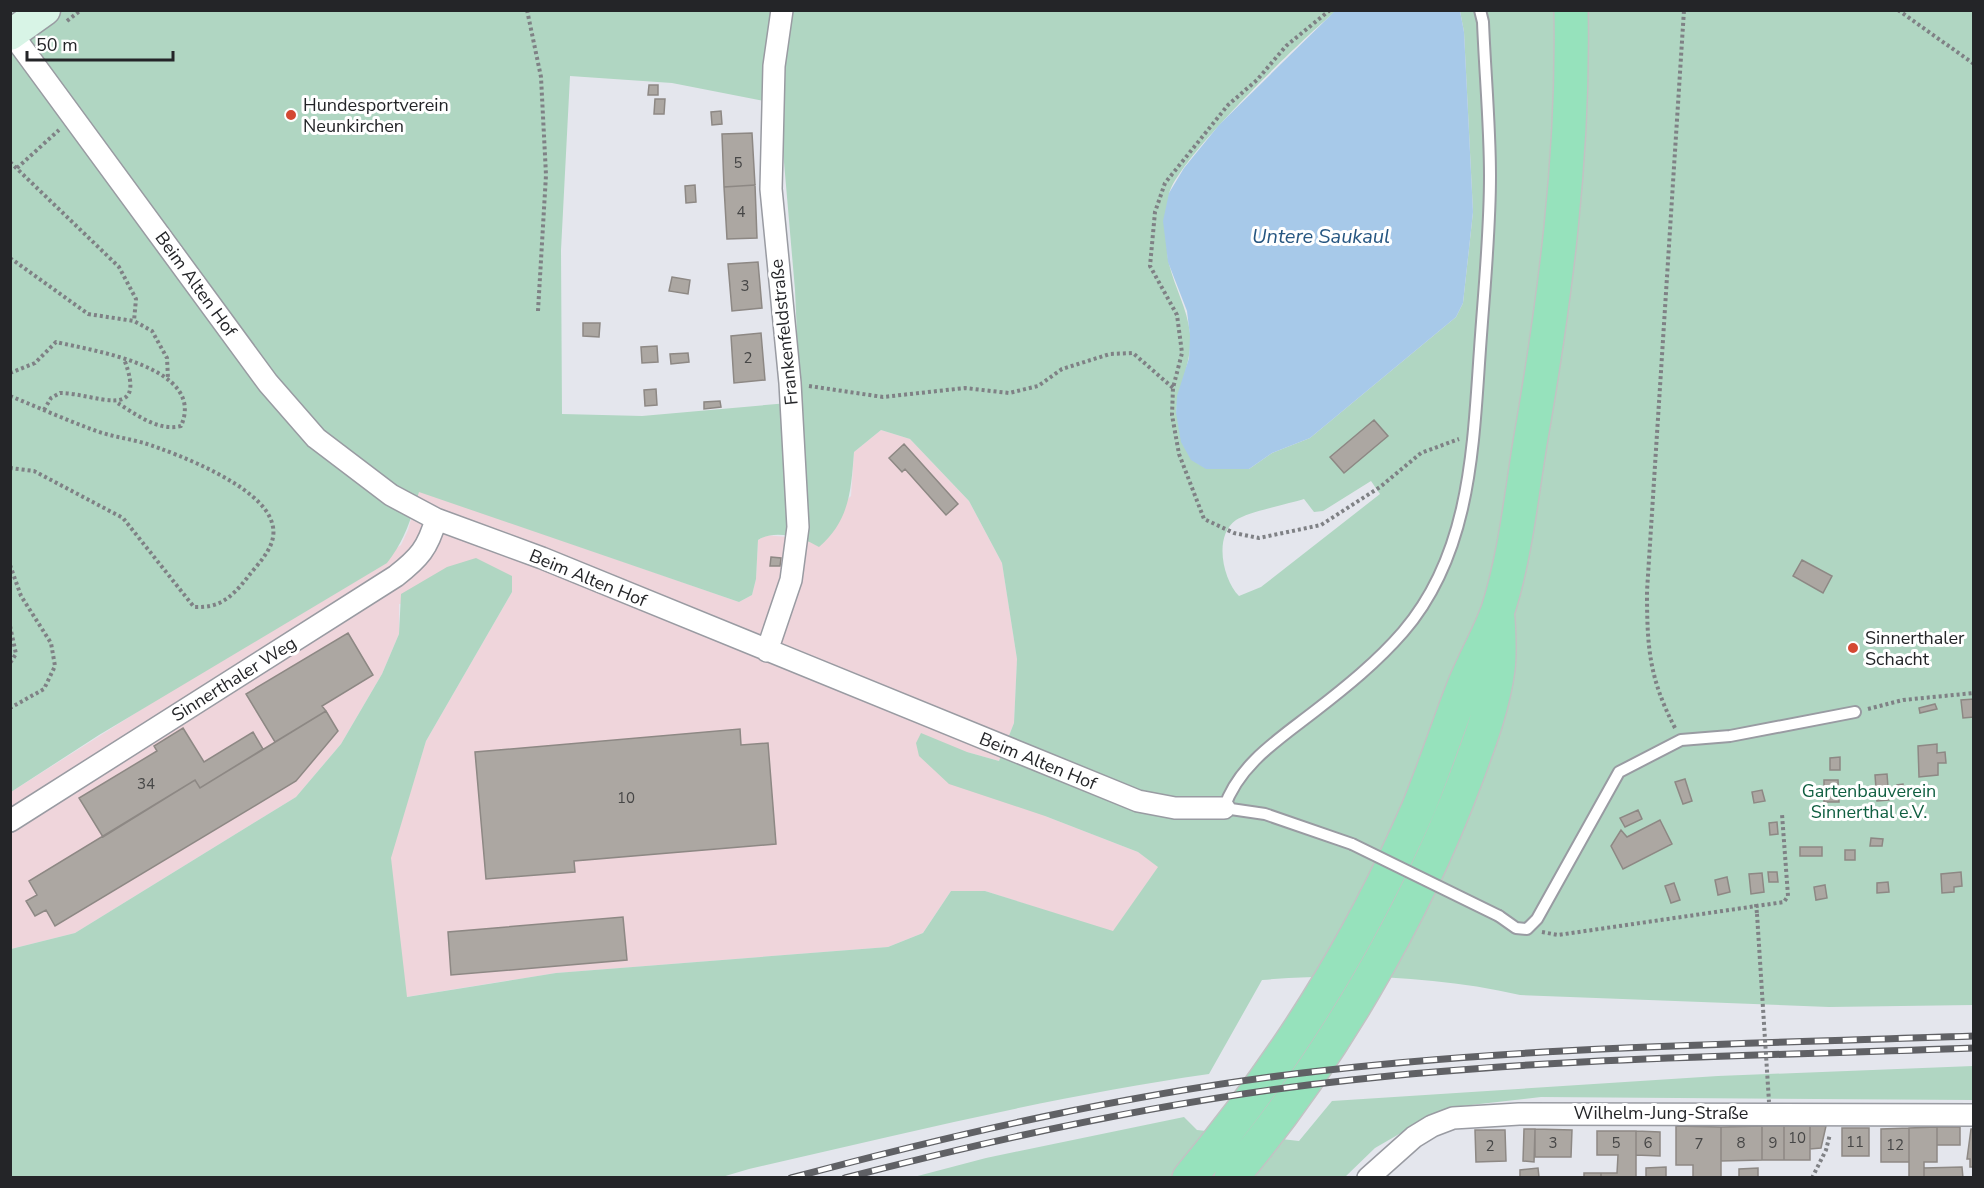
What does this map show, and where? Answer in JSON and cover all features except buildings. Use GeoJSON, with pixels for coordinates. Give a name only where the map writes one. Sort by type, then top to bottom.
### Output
{"type":"FeatureCollection","features":[{"type":"Feature","properties":{"kind":"highway"},"geometry":{"type":"LineString","coordinates":[[1189,1178],[1263,1086],[1315,1009],[1371,909],[1419,807],[1467,677],[1497,611],[1516,527],[1558,272],[1569,128],[1570,10]]}},
{"type":"Feature","properties":{"kind":"highway"},"geometry":{"type":"LineString","coordinates":[[1231,1178],[1295,1094],[1346,1017],[1398,929],[1446,831],[1478,746],[1493,698],[1498,668],[1497,611]]}},
{"type":"Feature","properties":{"kind":"main road"},"geometry":{"type":"LineString","coordinates":[[11,35],[45,10]]}},
{"type":"Feature","properties":{"kind":"street","name":"Frankenfeldstraße"},"geometry":{"type":"LineString","coordinates":[[767,651],[791,580],[798,527],[790,384],[771,189],[774,66],[782,10]]}},
{"type":"Feature","properties":{"kind":"street","name":"Beim Alten Hof"},"geometry":{"type":"LineString","coordinates":[[11,35],[268,383],[316,438],[391,495],[436,519],[542,558],[1138,801],[1175,808],[1224,808]]}},
{"type":"Feature","properties":{"kind":"street","name":"Sinnerthaler Weg"},"geometry":{"type":"LineString","coordinates":[[10,821],[396,576],[419,558],[431,538],[436,519]]}},
{"type":"Feature","properties":{"kind":"street","name":"Wilhelm-Jung-Straße"},"geometry":{"type":"LineString","coordinates":[[1368,1178],[1414,1137],[1453,1118],[1519,1114],[1974,1114]]}},
{"type":"Feature","properties":{"kind":"lane"},"geometry":{"type":"LineString","coordinates":[[1224,808],[1230,789],[1255,759],[1368,668],[1404,631],[1433,588],[1453,545],[1466,497],[1474,435],[1490,175],[1483,22],[1480,10]]}},
{"type":"Feature","properties":{"kind":"lane"},"geometry":{"type":"LineString","coordinates":[[1527,929],[1537,919],[1619,772],[1681,740],[1730,736],[1855,712]]}},
{"type":"Feature","properties":{"kind":"lane","name":"Beim Alten Hof"},"geometry":{"type":"LineString","coordinates":[[1224,808],[1265,814],[1352,844],[1499,916],[1516,927],[1527,929]]}},
{"type":"Feature","properties":{"kind":"path"},"geometry":{"type":"LineString","coordinates":[[527,10],[541,77],[546,175],[538,311]]}},
{"type":"Feature","properties":{"kind":"path"},"geometry":{"type":"LineString","coordinates":[[1330,10],[1286,46],[1257,80],[1228,105],[1164,183],[1155,212],[1150,266],[1177,315],[1182,353],[1173,388],[1172,415],[1179,454],[1204,519],[1234,533],[1258,538],[1321,525],[1380,487],[1421,453],[1474,435]]}},
{"type":"Feature","properties":{"kind":"path"},"geometry":{"type":"LineString","coordinates":[[1681,740],[1660,700],[1651,670],[1647,631],[1647,591],[1684,10]]}},
{"type":"Feature","properties":{"kind":"path"},"geometry":{"type":"LineString","coordinates":[[1898,10],[1974,64]]}},
{"type":"Feature","properties":{"kind":"path"},"geometry":{"type":"LineString","coordinates":[[17,168],[73,117]]}},
{"type":"Feature","properties":{"kind":"path"},"geometry":{"type":"LineString","coordinates":[[10,162],[119,267],[136,298],[134,321]]}},
{"type":"Feature","properties":{"kind":"path"},"geometry":{"type":"LineString","coordinates":[[10,258],[88,314],[134,321],[152,331],[167,358],[170,369],[168,378]]}},
{"type":"Feature","properties":{"kind":"path"},"geometry":{"type":"LineString","coordinates":[[10,373],[34,363],[56,342],[124,358],[168,378],[185,401],[185,417],[181,426],[173,429],[150,422],[116,402],[60,393],[51,398],[44,410]]}},
{"type":"Feature","properties":{"kind":"path"},"geometry":{"type":"LineString","coordinates":[[790,384],[883,397],[965,388],[1009,393],[1038,386],[1062,369],[1110,354],[1133,353],[1173,388]]}},
{"type":"Feature","properties":{"kind":"path"},"geometry":{"type":"LineString","coordinates":[[116,402],[128,396],[132,390],[132,378],[124,358]]}},
{"type":"Feature","properties":{"kind":"path"},"geometry":{"type":"LineString","coordinates":[[10,396],[92,430],[144,444],[199,465],[248,493],[265,506],[273,525],[272,544],[235,594],[212,608],[194,607],[123,518],[34,471],[10,468]]}},
{"type":"Feature","properties":{"kind":"path"},"geometry":{"type":"LineString","coordinates":[[10,566],[21,596],[51,643],[55,666],[44,689],[10,708]]}},
{"type":"Feature","properties":{"kind":"path"},"geometry":{"type":"LineString","coordinates":[[10,626],[16,654],[10,663]]}},
{"type":"Feature","properties":{"kind":"path"},"geometry":{"type":"LineString","coordinates":[[1855,712],[1903,700],[1974,693]]}},
{"type":"Feature","properties":{"kind":"path"},"geometry":{"type":"LineString","coordinates":[[1527,929],[1558,934],[1756,904],[1784,902],[1788,896],[1782,814]]}},
{"type":"Feature","properties":{"kind":"path"},"geometry":{"type":"LineString","coordinates":[[1756,904],[1769,1102]]}},
{"type":"Feature","properties":{"kind":"path"},"geometry":{"type":"LineString","coordinates":[[1812,1178],[1826,1150],[1833,1113]]}},
{"type":"Feature","properties":{"kind":"shaded area"},"geometry":{"type":"Polygon","coordinates":[[[881,430],[910,439],[969,501],[1002,563],[1017,659],[1014,723],[999,761],[967,752],[1045,816],[1138,852],[1159,867],[1113,932],[985,891],[951,891],[923,933],[888,947],[556,973],[406,997],[390,858],[426,741],[512,592],[399,604],[399,634],[382,674],[341,744],[296,797],[75,933],[11,949],[11,792],[401,545],[408,530],[419,491],[739,602],[752,595],[756,579],[758,540],[766,535],[806,539],[851,496],[854,452],[881,430]]]}},
{"type":"Feature","properties":{"kind":"green space","name":"Gartenbauverein Sinnerthal e.V."},"geometry":{"type":"Polygon","coordinates":[[[10,11],[1336,11],[1297,46],[1215,129],[1192,156],[1176,179],[1169,195],[1168,257],[1190,333],[1189,354],[1176,413],[1249,469],[1272,453],[1310,438],[1456,317],[1463,303],[1473,212],[1464,32],[1460,11],[1973,11],[1973,1005],[1829,1007],[1520,995],[1456,984],[1391,978],[1326,977],[1262,980],[1209,1074],[1093,1093],[978,1117],[722,1177],[11,1177],[11,949],[75,933],[296,797],[341,744],[382,674],[399,634],[401,594],[447,567],[476,558],[512,576],[512,592],[426,741],[391,858],[407,997],[556,973],[888,947],[923,933],[951,891],[985,891],[1113,931],[1158,867],[1138,852],[1045,816],[949,784],[919,756],[916,743],[921,733],[967,752],[999,761],[1014,723],[1017,659],[1002,563],[969,501],[910,439],[881,430],[854,452],[847,504],[829,537],[819,547],[805,540],[780,535],[758,540],[756,579],[752,595],[739,602],[419,492],[403,538],[387,563],[99,735],[11,792],[10,11]],[[570,76],[561,250],[562,414],[642,416],[800,402],[795,290],[779,104],[672,83],[570,76]],[[1371,481],[1323,511],[1314,512],[1304,499],[1259,511],[1236,520],[1229,527],[1223,547],[1225,569],[1233,589],[1239,596],[1261,587],[1380,494],[1371,481]]]}},
{"type":"Feature","properties":{"kind":"green space"},"geometry":{"type":"Polygon","coordinates":[[[1973,1066],[1973,1100],[1541,1097],[1462,1106],[1413,1126],[1375,1148],[1345,1177],[910,1178],[986,1158],[1184,1117],[1197,1130],[1299,1141],[1332,1101],[1718,1076],[1973,1066]]]}},
{"type":"Feature","properties":{"kind":"water","name":"Untere Saukaul"},"geometry":{"type":"Polygon","coordinates":[[[1336,10],[1460,11],[1464,32],[1473,212],[1463,303],[1456,317],[1310,438],[1272,453],[1249,469],[1206,469],[1191,460],[1181,442],[1176,413],[1177,396],[1189,358],[1190,336],[1187,311],[1168,262],[1163,221],[1169,193],[1184,168],[1219,125],[1336,10]]]}},
{"type":"Feature","properties":{"kind":"railway"},"geometry":{"type":"LineString","coordinates":[[791,1178],[1045,1116],[1173,1092],[1302,1073],[1386,1064],[1554,1052],[1974,1036]]}},
{"type":"Feature","properties":{"kind":"railway"},"geometry":{"type":"LineString","coordinates":[[845,1178],[970,1147],[1097,1120],[1224,1097],[1351,1080],[1506,1066],[1974,1048]]}},
{"type":"Feature","properties":{"kind":"place","name":"Hundesportverein Neunkirchen"},"geometry":{"type":"Point","coordinates":[291,115]}},
{"type":"Feature","properties":{"kind":"place","name":"Sinnerthaler Schacht"},"geometry":{"type":"Point","coordinates":[1853,648]}}]}
